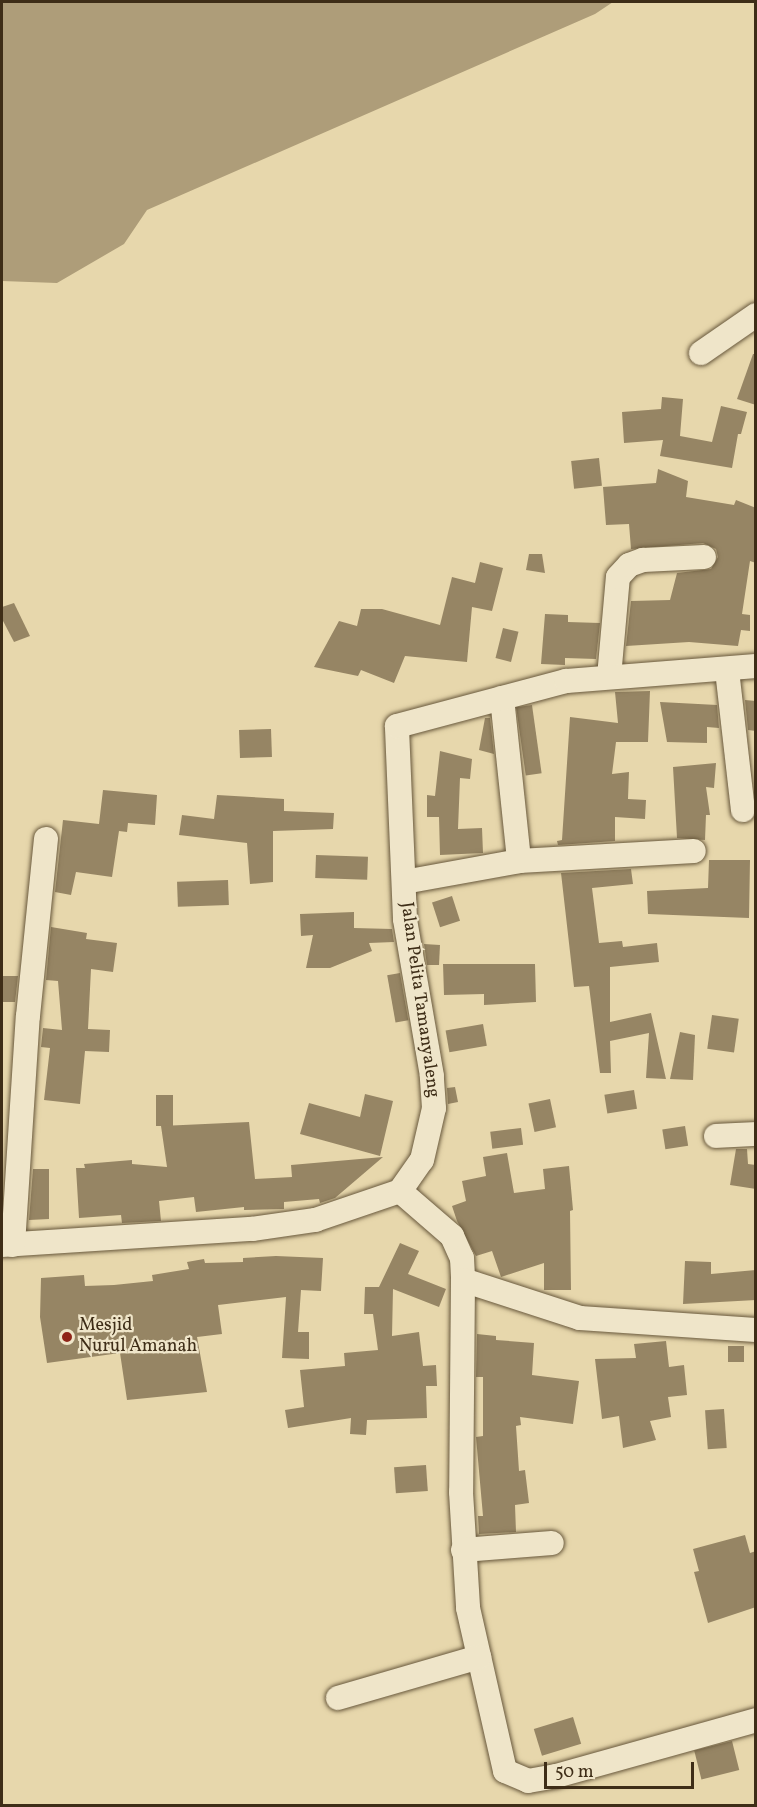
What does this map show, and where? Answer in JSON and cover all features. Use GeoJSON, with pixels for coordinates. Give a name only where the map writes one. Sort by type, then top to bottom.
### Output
{"type":"FeatureCollection","features":[{"type":"Feature","properties":{"kind":"street"},"geometry":{"type":"LineString","coordinates":[[701,354],[756,315]]}},
{"type":"Feature","properties":{"kind":"street"},"geometry":{"type":"LineString","coordinates":[[609,677],[618,577],[628,565],[643,560],[704,557]]}},
{"type":"Feature","properties":{"kind":"street","name":"Jalan Pelita Tamanyaleng"},"geometry":{"type":"LineString","coordinates":[[400,1191],[422,1160],[434,1108],[432,1076],[410,957],[397,726],[566,681],[756,666]]}},
{"type":"Feature","properties":{"kind":"street"},"geometry":{"type":"LineString","coordinates":[[727,670],[743,810]]}},
{"type":"Feature","properties":{"kind":"street"},"geometry":{"type":"LineString","coordinates":[[502,698],[519,861]]}},
{"type":"Feature","properties":{"kind":"street"},"geometry":{"type":"LineString","coordinates":[[46,839],[7,1245],[142,1239],[315,1220],[400,1191],[452,1236],[462,1258],[463,1550],[468,1608],[505,1771],[528,1781],[756,1720]]}},
{"type":"Feature","properties":{"kind":"street"},"geometry":{"type":"LineString","coordinates":[[404,882],[519,861],[694,851]]}},
{"type":"Feature","properties":{"kind":"street"},"geometry":{"type":"LineString","coordinates":[[716,1136],[756,1134]]}},
{"type":"Feature","properties":{"kind":"street"},"geometry":{"type":"LineString","coordinates":[[463,1280],[580,1318],[756,1330]]}},
{"type":"Feature","properties":{"kind":"street"},"geometry":{"type":"LineString","coordinates":[[463,1550],[552,1543]]}},
{"type":"Feature","properties":{"kind":"street"},"geometry":{"type":"LineString","coordinates":[[338,1698],[479,1657]]}},
{"type":"Feature","properties":{"kind":"shaded area"},"geometry":{"type":"Polygon","coordinates":[[[2,2],[613,2],[595,14],[147,210],[124,244],[57,283],[2,281],[2,2]]]}},
{"type":"Feature","properties":{"kind":"building"},"geometry":{"type":"Polygon","coordinates":[[[753,354],[756,354],[756,405],[737,399],[753,354]]]}},
{"type":"Feature","properties":{"kind":"building"},"geometry":{"type":"Polygon","coordinates":[[[662,397],[683,399],[680,436],[712,442],[721,406],[747,412],[741,434],[738,434],[732,468],[660,456],[663,440],[624,443],[622,412],[661,409],[662,397]]]}},
{"type":"Feature","properties":{"kind":"building"},"geometry":{"type":"Polygon","coordinates":[[[599,458],[602,486],[574,489],[571,461],[599,458]]]}},
{"type":"Feature","properties":{"kind":"building"},"geometry":{"type":"Polygon","coordinates":[[[658,469],[688,481],[686,497],[734,505],[736,500],[756,508],[756,563],[750,561],[742,614],[750,615],[750,631],[741,630],[738,646],[689,642],[626,646],[631,601],[670,600],[677,573],[711,569],[718,557],[716,549],[703,543],[631,549],[629,524],[606,525],[603,487],[656,483],[658,469]]]}},
{"type":"Feature","properties":{"kind":"building"},"geometry":{"type":"Polygon","coordinates":[[[529,554],[542,554],[545,573],[526,570],[529,554]]]}},
{"type":"Feature","properties":{"kind":"building"},"geometry":{"type":"Polygon","coordinates":[[[480,562],[503,568],[492,611],[472,607],[467,662],[405,656],[394,683],[361,670],[358,676],[314,667],[339,621],[357,626],[361,609],[382,609],[440,625],[452,577],[475,583],[480,562]]]}},
{"type":"Feature","properties":{"kind":"building"},"geometry":{"type":"Polygon","coordinates":[[[14,603],[30,636],[14,642],[2,619],[2,607],[14,603]]]}},
{"type":"Feature","properties":{"kind":"building"},"geometry":{"type":"Polygon","coordinates":[[[545,614],[568,615],[568,622],[600,623],[596,659],[565,658],[565,665],[541,664],[545,614]]]}},
{"type":"Feature","properties":{"kind":"building"},"geometry":{"type":"Polygon","coordinates":[[[503,628],[519,632],[511,662],[496,658],[503,628]]]}},
{"type":"Feature","properties":{"kind":"building"},"geometry":{"type":"Polygon","coordinates":[[[650,691],[648,742],[616,742],[612,774],[629,772],[628,799],[646,800],[645,819],[615,817],[615,841],[558,845],[557,841],[562,840],[570,717],[618,723],[615,692],[650,691]]]}},
{"type":"Feature","properties":{"kind":"building"},"geometry":{"type":"Polygon","coordinates":[[[745,700],[756,701],[756,731],[748,730],[745,700]]]}},
{"type":"Feature","properties":{"kind":"building"},"geometry":{"type":"Polygon","coordinates":[[[660,702],[717,705],[719,728],[707,727],[707,743],[667,742],[660,702]]]}},
{"type":"Feature","properties":{"kind":"building"},"geometry":{"type":"Polygon","coordinates":[[[532,705],[542,773],[526,776],[516,707],[532,705]]]}},
{"type":"Feature","properties":{"kind":"building"},"geometry":{"type":"Polygon","coordinates":[[[485,718],[490,718],[494,754],[479,750],[485,718]]]}},
{"type":"Feature","properties":{"kind":"building"},"geometry":{"type":"Polygon","coordinates":[[[271,729],[272,757],[240,758],[239,730],[271,729]]]}},
{"type":"Feature","properties":{"kind":"building"},"geometry":{"type":"Polygon","coordinates":[[[440,751],[472,759],[470,779],[460,778],[458,829],[482,828],[483,853],[440,855],[439,817],[427,817],[427,795],[435,796],[440,751]]]}},
{"type":"Feature","properties":{"kind":"building"},"geometry":{"type":"Polygon","coordinates":[[[716,763],[714,788],[706,787],[710,815],[706,815],[705,840],[677,838],[673,767],[716,763]]]}},
{"type":"Feature","properties":{"kind":"building"},"geometry":{"type":"Polygon","coordinates":[[[103,790],[157,795],[155,825],[128,823],[127,832],[119,831],[112,877],[76,872],[71,895],[55,892],[63,820],[99,824],[103,790]]]}},
{"type":"Feature","properties":{"kind":"building"},"geometry":{"type":"Polygon","coordinates":[[[217,795],[284,799],[284,811],[334,813],[333,829],[273,831],[273,882],[250,884],[247,843],[179,835],[182,815],[214,819],[217,795]]]}},
{"type":"Feature","properties":{"kind":"building"},"geometry":{"type":"Polygon","coordinates":[[[316,855],[368,857],[367,880],[315,878],[316,855]]]}},
{"type":"Feature","properties":{"kind":"building"},"geometry":{"type":"Polygon","coordinates":[[[709,860],[750,860],[749,918],[648,914],[647,891],[708,888],[709,860]]]}},
{"type":"Feature","properties":{"kind":"building"},"geometry":{"type":"Polygon","coordinates":[[[631,869],[633,884],[592,888],[599,943],[622,941],[623,947],[657,943],[659,962],[610,967],[610,1022],[651,1013],[666,1079],[646,1078],[649,1033],[610,1041],[611,1073],[600,1073],[589,986],[574,987],[561,873],[631,869]]]}},
{"type":"Feature","properties":{"kind":"building"},"geometry":{"type":"Polygon","coordinates":[[[228,880],[229,905],[178,907],[177,882],[228,880]]]}},
{"type":"Feature","properties":{"kind":"building"},"geometry":{"type":"Polygon","coordinates":[[[452,896],[460,921],[440,927],[432,902],[452,896]]]}},
{"type":"Feature","properties":{"kind":"building"},"geometry":{"type":"Polygon","coordinates":[[[354,912],[354,928],[392,929],[394,942],[369,943],[372,951],[330,968],[306,968],[313,935],[301,936],[300,914],[354,912]]]}},
{"type":"Feature","properties":{"kind":"building"},"geometry":{"type":"Polygon","coordinates":[[[51,927],[87,933],[86,939],[117,943],[113,972],[91,969],[88,1029],[110,1030],[109,1052],[85,1051],[80,1104],[44,1100],[50,1048],[41,1047],[43,1028],[62,1030],[58,981],[46,980],[51,927]]]}},
{"type":"Feature","properties":{"kind":"building"},"geometry":{"type":"Polygon","coordinates":[[[424,944],[440,945],[439,965],[427,965],[424,944]]]}},
{"type":"Feature","properties":{"kind":"building"},"geometry":{"type":"Polygon","coordinates":[[[443,964],[535,964],[536,1002],[484,1005],[484,994],[444,995],[443,964]]]}},
{"type":"Feature","properties":{"kind":"building"},"geometry":{"type":"Polygon","coordinates":[[[400,973],[408,1020],[396,1023],[387,975],[400,973]]]}},
{"type":"Feature","properties":{"kind":"building"},"geometry":{"type":"Polygon","coordinates":[[[2,976],[18,976],[15,1002],[2,1002],[2,976]]]}},
{"type":"Feature","properties":{"kind":"building"},"geometry":{"type":"Polygon","coordinates":[[[712,1015],[739,1019],[734,1052],[707,1049],[712,1015]]]}},
{"type":"Feature","properties":{"kind":"building"},"geometry":{"type":"Polygon","coordinates":[[[483,1024],[487,1046],[449,1052],[446,1031],[483,1024]]]}},
{"type":"Feature","properties":{"kind":"building"},"geometry":{"type":"Polygon","coordinates":[[[680,1032],[695,1035],[693,1080],[670,1079],[680,1032]]]}},
{"type":"Feature","properties":{"kind":"building"},"geometry":{"type":"Polygon","coordinates":[[[455,1087],[458,1102],[448,1104],[447,1088],[455,1087]]]}},
{"type":"Feature","properties":{"kind":"building"},"geometry":{"type":"Polygon","coordinates":[[[634,1090],[637,1109],[607,1113],[604,1095],[634,1090]]]}},
{"type":"Feature","properties":{"kind":"building"},"geometry":{"type":"Polygon","coordinates":[[[365,1094],[393,1101],[380,1156],[300,1134],[309,1103],[360,1117],[365,1094]]]}},
{"type":"Feature","properties":{"kind":"building"},"geometry":{"type":"Polygon","coordinates":[[[156,1095],[173,1095],[173,1126],[156,1126],[156,1095]]]}},
{"type":"Feature","properties":{"kind":"building"},"geometry":{"type":"Polygon","coordinates":[[[550,1099],[556,1127],[535,1132],[528,1104],[550,1099]]]}},
{"type":"Feature","properties":{"kind":"building"},"geometry":{"type":"Polygon","coordinates":[[[249,1122],[255,1179],[292,1177],[291,1165],[383,1157],[335,1198],[320,1203],[319,1199],[284,1202],[284,1209],[244,1210],[244,1207],[196,1212],[194,1197],[159,1201],[161,1221],[122,1223],[121,1215],[79,1218],[76,1168],[85,1168],[84,1164],[132,1160],[132,1164],[167,1167],[161,1126],[249,1122]]]}},
{"type":"Feature","properties":{"kind":"building"},"geometry":{"type":"Polygon","coordinates":[[[685,1126],[688,1146],[665,1149],[662,1130],[685,1126]]]}},
{"type":"Feature","properties":{"kind":"building"},"geometry":{"type":"Polygon","coordinates":[[[521,1128],[523,1145],[492,1149],[490,1132],[521,1128]]]}},
{"type":"Feature","properties":{"kind":"building"},"geometry":{"type":"Polygon","coordinates":[[[736,1149],[747,1149],[748,1164],[756,1165],[756,1189],[730,1185],[736,1149]]]}},
{"type":"Feature","properties":{"kind":"building"},"geometry":{"type":"Polygon","coordinates":[[[507,1153],[514,1193],[545,1189],[543,1169],[569,1166],[573,1210],[570,1211],[571,1290],[544,1290],[544,1263],[501,1277],[492,1251],[476,1256],[457,1221],[452,1206],[466,1201],[462,1181],[486,1176],[483,1157],[507,1153]]]}},
{"type":"Feature","properties":{"kind":"building"},"geometry":{"type":"Polygon","coordinates":[[[33,1169],[49,1169],[49,1219],[29,1220],[33,1169]]]}},
{"type":"Feature","properties":{"kind":"building"},"geometry":{"type":"Polygon","coordinates":[[[400,1243],[419,1251],[408,1274],[446,1289],[439,1307],[393,1289],[392,1336],[419,1332],[423,1366],[436,1365],[437,1386],[426,1386],[427,1418],[367,1420],[366,1435],[350,1434],[351,1418],[288,1428],[285,1410],[304,1407],[300,1370],[345,1366],[344,1353],[378,1350],[373,1314],[364,1314],[365,1287],[379,1287],[400,1243]]]}},
{"type":"Feature","properties":{"kind":"building"},"geometry":{"type":"Polygon","coordinates":[[[276,1256],[323,1258],[321,1291],[301,1290],[298,1332],[309,1332],[309,1359],[282,1358],[286,1297],[218,1305],[222,1334],[197,1337],[207,1392],[127,1400],[120,1353],[47,1363],[40,1317],[41,1278],[84,1275],[85,1286],[114,1285],[153,1281],[152,1275],[189,1269],[187,1262],[204,1259],[205,1263],[243,1262],[243,1258],[276,1256]]]}},
{"type":"Feature","properties":{"kind":"building"},"geometry":{"type":"Polygon","coordinates":[[[685,1261],[711,1262],[711,1274],[756,1270],[756,1300],[683,1304],[685,1261]]]}},
{"type":"Feature","properties":{"kind":"building"},"geometry":{"type":"Polygon","coordinates":[[[477,1334],[496,1336],[496,1340],[534,1343],[532,1375],[579,1381],[573,1424],[520,1417],[521,1425],[516,1426],[519,1471],[525,1470],[529,1503],[515,1505],[516,1532],[479,1534],[478,1516],[483,1516],[476,1437],[483,1436],[483,1377],[476,1377],[477,1334]]]}},
{"type":"Feature","properties":{"kind":"building"},"geometry":{"type":"Polygon","coordinates":[[[666,1341],[669,1367],[684,1365],[687,1395],[668,1397],[671,1417],[650,1421],[656,1440],[623,1448],[619,1416],[602,1419],[595,1359],[636,1358],[634,1344],[666,1341]]]}},
{"type":"Feature","properties":{"kind":"building"},"geometry":{"type":"Polygon","coordinates":[[[728,1346],[744,1346],[744,1362],[728,1362],[728,1346]]]}},
{"type":"Feature","properties":{"kind":"building"},"geometry":{"type":"Polygon","coordinates":[[[724,1409],[727,1448],[708,1449],[705,1410],[724,1409]]]}},
{"type":"Feature","properties":{"kind":"building"},"geometry":{"type":"Polygon","coordinates":[[[426,1465],[428,1491],[396,1493],[394,1467],[426,1465]]]}},
{"type":"Feature","properties":{"kind":"building"},"geometry":{"type":"Polygon","coordinates":[[[745,1535],[750,1553],[756,1551],[756,1607],[708,1623],[694,1572],[699,1571],[693,1549],[745,1535]]]}},
{"type":"Feature","properties":{"kind":"building"},"geometry":{"type":"Polygon","coordinates":[[[573,1717],[581,1744],[542,1756],[534,1729],[573,1717]]]}},
{"type":"Feature","properties":{"kind":"building"},"geometry":{"type":"Polygon","coordinates":[[[732,1741],[739,1770],[701,1780],[694,1750],[732,1741]]]}},
{"type":"Feature","properties":{"kind":"place","name":"Mesjid Nurul Amanah"},"geometry":{"type":"Point","coordinates":[67,1337]}}]}
